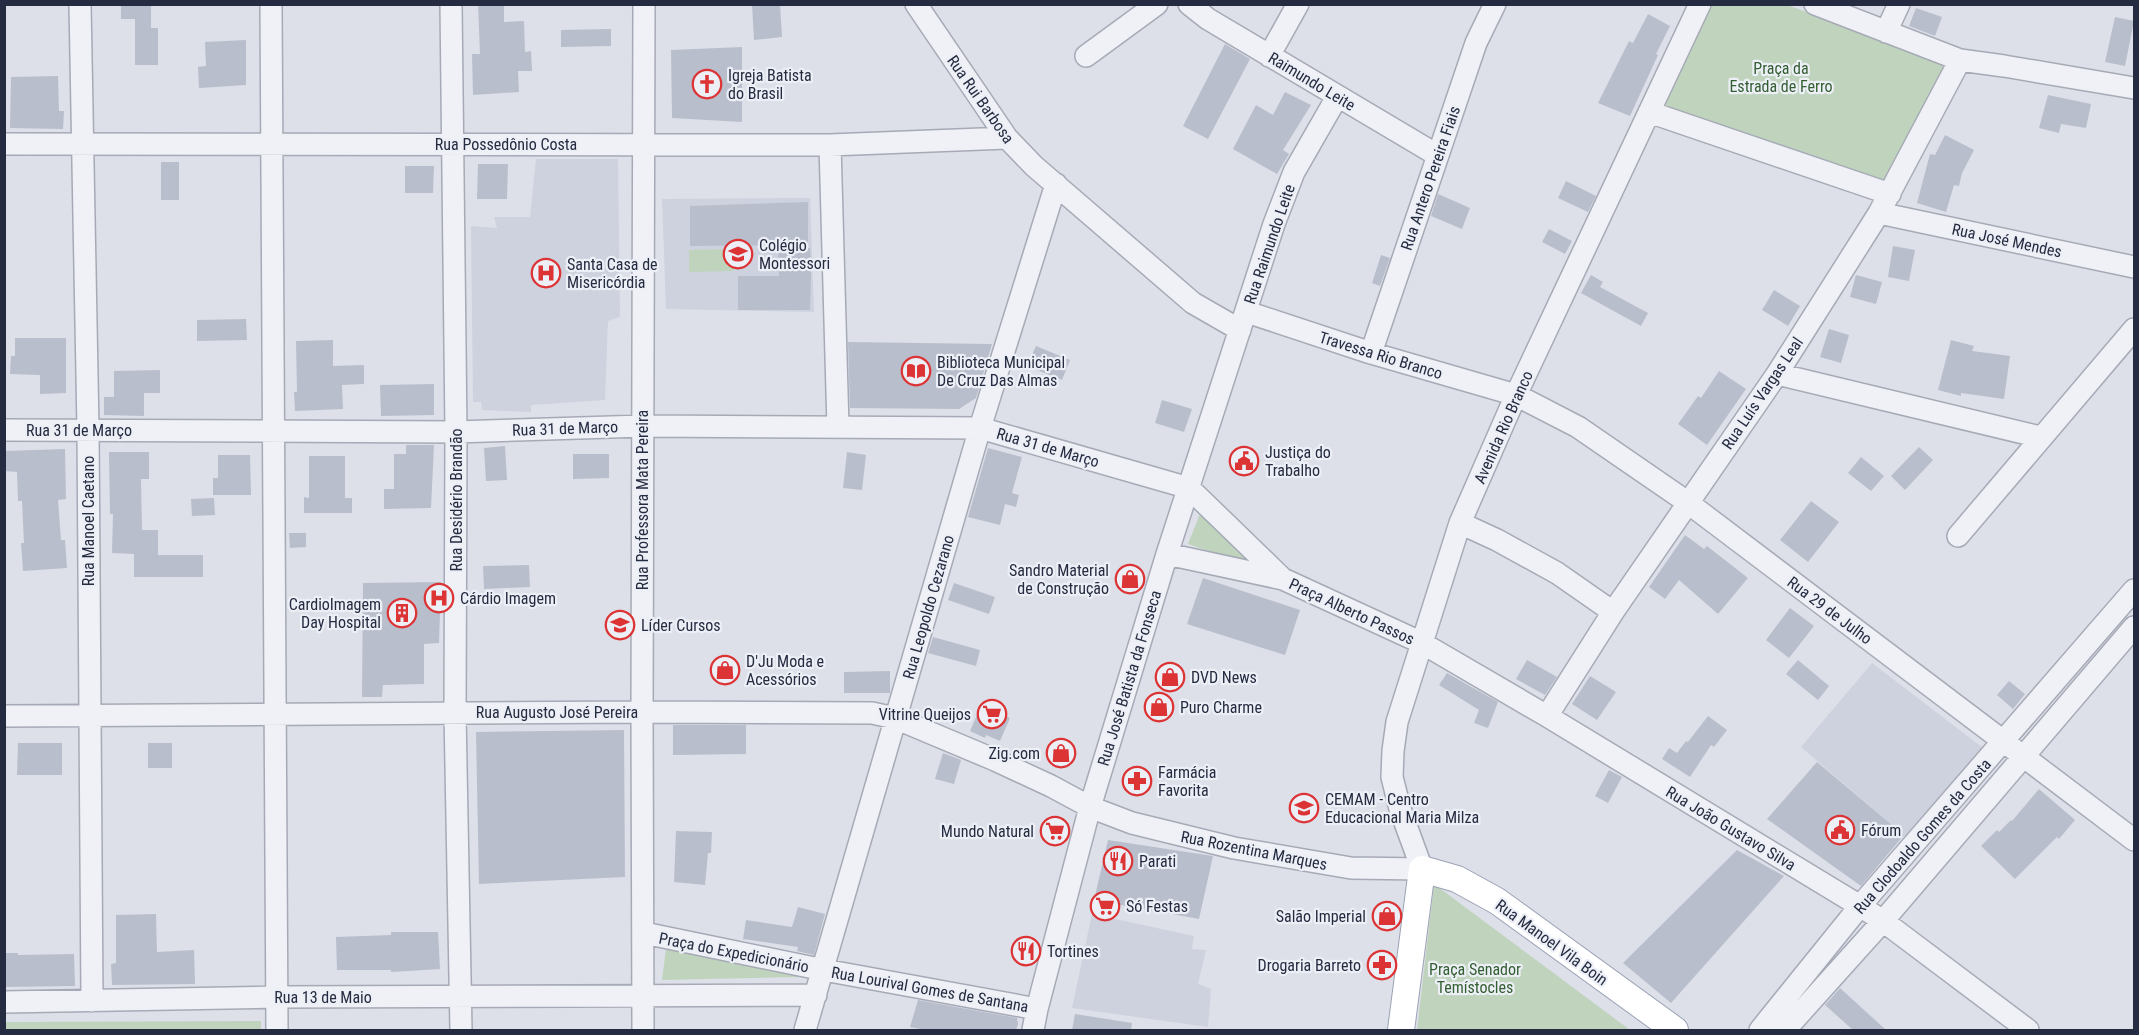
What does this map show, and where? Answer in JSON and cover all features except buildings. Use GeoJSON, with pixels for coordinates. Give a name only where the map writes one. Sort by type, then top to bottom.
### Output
{"type":"FeatureCollection","features":[{"type":"Feature","properties":{"kind":"main road"},"geometry":{"type":"LineString","coordinates":[[1401,1030],[1422,869]]}},
{"type":"Feature","properties":{"kind":"main road","name":"Rua Manoel Vila Boin"},"geometry":{"type":"LineString","coordinates":[[1422,869],[1457,879],[1497,901],[1675,1030]]}},
{"type":"Feature","properties":{"kind":"street","name":"Rua Manoel Caetano"},"geometry":{"type":"LineString","coordinates":[[80,4],[88,429],[92,1001]]}},
{"type":"Feature","properties":{"kind":"street"},"geometry":{"type":"LineString","coordinates":[[271,4],[277,1030]]}},
{"type":"Feature","properties":{"kind":"street","name":"Rua Desidério Brandão"},"geometry":{"type":"LineString","coordinates":[[451,4],[456,432],[455,713],[462,1030]]}},
{"type":"Feature","properties":{"kind":"street","name":"Rua Professora Mata Pereira"},"geometry":{"type":"LineString","coordinates":[[643,1030],[644,4]]}},
{"type":"Feature","properties":{"kind":"street","name":"Rua Rui Barbosa"},"geometry":{"type":"LineString","coordinates":[[916,4],[1007,138],[1192,303],[1243,321]]}},
{"type":"Feature","properties":{"kind":"street"},"geometry":{"type":"LineString","coordinates":[[1086,56],[1157,4]]}},
{"type":"Feature","properties":{"kind":"street","name":"Raimundo Leite"},"geometry":{"type":"LineString","coordinates":[[1189,4],[1208,19],[1437,155]]}},
{"type":"Feature","properties":{"kind":"street"},"geometry":{"type":"LineString","coordinates":[[1269,56],[1298,4]]}},
{"type":"Feature","properties":{"kind":"street","name":"Rua Antero Pereira Fiais"},"geometry":{"type":"LineString","coordinates":[[1371,353],[1476,43],[1495,4]]}},
{"type":"Feature","properties":{"kind":"street","name":"Avenida Rio Branco"},"geometry":{"type":"LineString","coordinates":[[1422,869],[1400,809],[1392,777],[1397,722],[1422,643],[1461,523],[1516,394],[1700,4]]}},
{"type":"Feature","properties":{"kind":"street"},"geometry":{"type":"LineString","coordinates":[[1815,4],[1960,60],[2134,88]]}},
{"type":"Feature","properties":{"kind":"street"},"geometry":{"type":"LineString","coordinates":[[1886,32],[1899,4]]}},
{"type":"Feature","properties":{"kind":"street","name":"Rua Luís Vargas Leal"},"geometry":{"type":"LineString","coordinates":[[1547,716],[1613,612],[1777,374],[1879,213],[1960,60]]}},
{"type":"Feature","properties":{"kind":"street","name":"Rua Raimundo Leite"},"geometry":{"type":"LineString","coordinates":[[1243,321],[1282,199],[1294,172],[1337,97]]}},
{"type":"Feature","properties":{"kind":"street"},"geometry":{"type":"LineString","coordinates":[[1649,112],[1890,194]]}},
{"type":"Feature","properties":{"kind":"street","name":"Rua Possedônio Costa"},"geometry":{"type":"LineString","coordinates":[[4,144],[830,145],[1007,138]]}},
{"type":"Feature","properties":{"kind":"street"},"geometry":{"type":"LineString","coordinates":[[830,145],[838,427]]}},
{"type":"Feature","properties":{"kind":"street","name":"Rua Leopoldo Cezarano"},"geometry":{"type":"LineString","coordinates":[[805,1030],[980,428],[1056,184]]}},
{"type":"Feature","properties":{"kind":"street","name":"Rua José Mendes"},"geometry":{"type":"LineString","coordinates":[[1879,213],[2134,267]]}},
{"type":"Feature","properties":{"kind":"street","name":"Travessa Rio Branco"},"geometry":{"type":"LineString","coordinates":[[1243,321],[1371,353],[1516,394]]}},
{"type":"Feature","properties":{"kind":"street","name":"Rua José Batista da Fonseca"},"geometry":{"type":"LineString","coordinates":[[1033,1030],[1090,807],[1167,554],[1243,321]]}},
{"type":"Feature","properties":{"kind":"street"},"geometry":{"type":"LineString","coordinates":[[1958,536],[2134,329]]}},
{"type":"Feature","properties":{"kind":"street"},"geometry":{"type":"LineString","coordinates":[[1777,374],[2040,437]]}},
{"type":"Feature","properties":{"kind":"street","name":"Rua 29 de Julho"},"geometry":{"type":"LineString","coordinates":[[1516,394],[1586,432],[1688,502],[2134,840]]}},
{"type":"Feature","properties":{"kind":"street","name":"Rua 31 de Março"},"geometry":{"type":"LineString","coordinates":[[4,430],[456,432],[643,426],[980,428],[1190,488]]}},
{"type":"Feature","properties":{"kind":"street","name":"Praça Alberto Passos"},"geometry":{"type":"LineString","coordinates":[[1190,488],[1283,579]]}},
{"type":"Feature","properties":{"kind":"street"},"geometry":{"type":"LineString","coordinates":[[1461,523],[1557,573],[1613,612]]}},
{"type":"Feature","properties":{"kind":"street","name":"Praça Alberto Passos"},"geometry":{"type":"LineString","coordinates":[[1167,554],[1283,579],[1422,643]]}},
{"type":"Feature","properties":{"kind":"street","name":"Rua Clodoaldo Gomes da Costa"},"geometry":{"type":"LineString","coordinates":[[1760,1030],[1860,906],[2134,590]]}},
{"type":"Feature","properties":{"kind":"street","name":"Rua Clodoaldo Gomes da Costa"},"geometry":{"type":"LineString","coordinates":[[1785,1030],[1883,921],[2134,627]]}},
{"type":"Feature","properties":{"kind":"street","name":"Rua João Gustavo Silva"},"geometry":{"type":"LineString","coordinates":[[1422,643],[1860,906],[2028,1030]]}},
{"type":"Feature","properties":{"kind":"street","name":"Rua Augusto José Pereira"},"geometry":{"type":"LineString","coordinates":[[4,716],[850,711],[896,718],[1042,781],[1090,807]]}},
{"type":"Feature","properties":{"kind":"street","name":"Rua Rozentina Marques"},"geometry":{"type":"LineString","coordinates":[[1090,807],[1132,823],[1234,848],[1351,868],[1422,869]]}},
{"type":"Feature","properties":{"kind":"street","name":"Praça do Expedicionário"},"geometry":{"type":"LineString","coordinates":[[644,933],[824,970]]}},
{"type":"Feature","properties":{"kind":"street","name":"Rua Lourival Gomes de Santana"},"geometry":{"type":"LineString","coordinates":[[824,970],[1037,1009]]}},
{"type":"Feature","properties":{"kind":"street","name":"Praça do Expedicionário"},"geometry":{"type":"LineString","coordinates":[[642,996],[816,995]]}},
{"type":"Feature","properties":{"kind":"street","name":"Rua 13 de Maio"},"geometry":{"type":"LineString","coordinates":[[4,1002],[277,997],[642,996]]}},
{"type":"Feature","properties":{"kind":"shaded area","name":"Santa Casa de Misericórdia"},"geometry":{"type":"Polygon","coordinates":[[[536,159],[618,159],[620,317],[608,321],[605,400],[531,405],[531,412],[482,410],[481,402],[473,402],[471,226],[497,228],[494,217],[530,217],[536,159]]]}},
{"type":"Feature","properties":{"kind":"shaded area","name":"Colégio Montessori"},"geometry":{"type":"Polygon","coordinates":[[[810,198],[814,312],[666,309],[662,199],[810,198]]]}},
{"type":"Feature","properties":{"kind":"shaded area"},"geometry":{"type":"Polygon","coordinates":[[[1872,663],[1987,751],[1911,841],[1801,747],[1872,663]]]}},
{"type":"Feature","properties":{"kind":"shaded area"},"geometry":{"type":"Polygon","coordinates":[[[1092,914],[1194,936],[1192,949],[1206,950],[1198,984],[1211,989],[1208,1027],[1072,1008],[1092,914]]]}},
{"type":"Feature","properties":{"kind":"green space","name":"Praça da Estrada de Ferro"},"geometry":{"type":"Polygon","coordinates":[[[1710,5],[1787,5],[1953,65],[1885,189],[1661,110],[1710,5]]]}},
{"type":"Feature","properties":{"kind":"green space"},"geometry":{"type":"Polygon","coordinates":[[[734,249],[734,271],[689,272],[689,250],[734,249]]]}},
{"type":"Feature","properties":{"kind":"green space"},"geometry":{"type":"Polygon","coordinates":[[[1200,514],[1261,569],[1188,544],[1200,514]]]}},
{"type":"Feature","properties":{"kind":"green space","name":"Praça Senador Temístocles"},"geometry":{"type":"Polygon","coordinates":[[[1434,884],[1630,1030],[1417,1030],[1434,884]]]}},
{"type":"Feature","properties":{"kind":"green space"},"geometry":{"type":"Polygon","coordinates":[[[666,949],[802,977],[662,980],[666,949]]]}},
{"type":"Feature","properties":{"kind":"green space"},"geometry":{"type":"Polygon","coordinates":[[[261,1021],[261,1030],[4,1030],[5,1022],[261,1021]]]}},
{"type":"Feature","properties":{"kind":"place","name":"Igreja Batista do Brasil"},"geometry":{"type":"Point","coordinates":[707,84]}},
{"type":"Feature","properties":{"kind":"place","name":"Colégio Montessori"},"geometry":{"type":"Point","coordinates":[738,254]}},
{"type":"Feature","properties":{"kind":"place","name":"Santa Casa de Misericórdia"},"geometry":{"type":"Point","coordinates":[546,273]}},
{"type":"Feature","properties":{"kind":"place","name":"Biblioteca Municipal De Cruz Das Almas"},"geometry":{"type":"Point","coordinates":[916,371]}},
{"type":"Feature","properties":{"kind":"place","name":"Justiça do Trabalho"},"geometry":{"type":"Point","coordinates":[1244,461]}},
{"type":"Feature","properties":{"kind":"place","name":"Sandro Material de Construção"},"geometry":{"type":"Point","coordinates":[1130,579]}},
{"type":"Feature","properties":{"kind":"place","name":"Cárdio Imagem"},"geometry":{"type":"Point","coordinates":[439,598]}},
{"type":"Feature","properties":{"kind":"place","name":"CardioImagem Day Hospital"},"geometry":{"type":"Point","coordinates":[402,613]}},
{"type":"Feature","properties":{"kind":"place","name":"Líder Cursos"},"geometry":{"type":"Point","coordinates":[620,625]}},
{"type":"Feature","properties":{"kind":"place","name":"D'Ju Moda e Acessórios"},"geometry":{"type":"Point","coordinates":[725,670]}},
{"type":"Feature","properties":{"kind":"place","name":"DVD News"},"geometry":{"type":"Point","coordinates":[1170,677]}},
{"type":"Feature","properties":{"kind":"place","name":"Puro Charme"},"geometry":{"type":"Point","coordinates":[1159,707]}},
{"type":"Feature","properties":{"kind":"place","name":"Vitrine Queijos"},"geometry":{"type":"Point","coordinates":[992,714]}},
{"type":"Feature","properties":{"kind":"place","name":"Zig.com"},"geometry":{"type":"Point","coordinates":[1061,753]}},
{"type":"Feature","properties":{"kind":"place","name":"Farmácia Favorita"},"geometry":{"type":"Point","coordinates":[1137,781]}},
{"type":"Feature","properties":{"kind":"place","name":"CEMAM - Centro Educacional Maria Milza"},"geometry":{"type":"Point","coordinates":[1304,808]}},
{"type":"Feature","properties":{"kind":"place","name":"Fórum"},"geometry":{"type":"Point","coordinates":[1840,830]}},
{"type":"Feature","properties":{"kind":"place","name":"Mundo Natural"},"geometry":{"type":"Point","coordinates":[1055,831]}},
{"type":"Feature","properties":{"kind":"place","name":"Parati"},"geometry":{"type":"Point","coordinates":[1118,861]}},
{"type":"Feature","properties":{"kind":"place","name":"Só Festas"},"geometry":{"type":"Point","coordinates":[1105,906]}},
{"type":"Feature","properties":{"kind":"place","name":"Salão Imperial"},"geometry":{"type":"Point","coordinates":[1387,916]}},
{"type":"Feature","properties":{"kind":"place","name":"Tortines"},"geometry":{"type":"Point","coordinates":[1026,951]}},
{"type":"Feature","properties":{"kind":"place","name":"Drogaria Barreto"},"geometry":{"type":"Point","coordinates":[1382,965]}}]}
